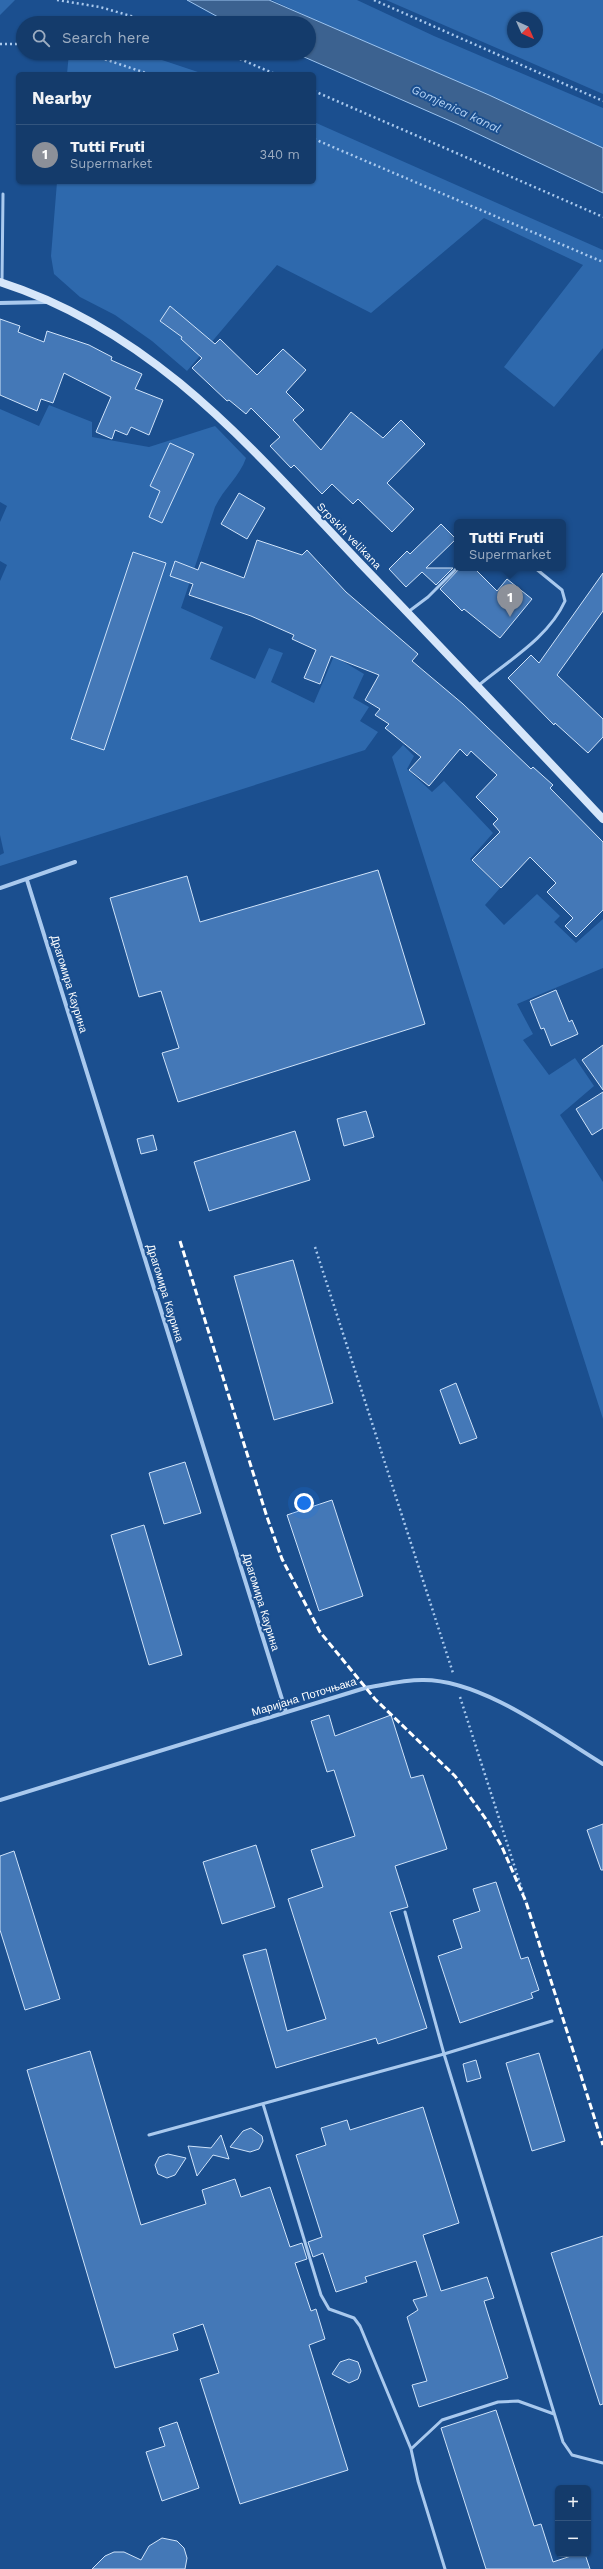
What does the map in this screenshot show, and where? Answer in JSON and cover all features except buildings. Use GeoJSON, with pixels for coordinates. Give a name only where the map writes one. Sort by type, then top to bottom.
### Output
{"type":"FeatureCollection","features":[{"type":"Feature","properties":{"kind":"main road","name":"Srpskih velikana"},"geometry":{"type":"LineString","coordinates":[[1,283],[52,302],[106,329],[184,385],[258,456],[603,819]]}},
{"type":"Feature","properties":{"kind":"street","name":"Srpskih velikana"},"geometry":{"type":"LineString","coordinates":[[0,304],[52,302]]}},
{"type":"Feature","properties":{"kind":"street"},"geometry":{"type":"LineString","coordinates":[[0,888],[27,880],[75,862]]}},
{"type":"Feature","properties":{"kind":"street","name":"Драгомира Каурина"},"geometry":{"type":"LineString","coordinates":[[27,880],[286,1712]]}},
{"type":"Feature","properties":{"kind":"street","name":"Маријана Поточњака"},"geometry":{"type":"LineString","coordinates":[[0,1800],[365,1688],[423,1680],[457,1686],[501,1702],[603,1764]]}},
{"type":"Feature","properties":{"kind":"lane"},"geometry":{"type":"LineString","coordinates":[[1,283],[4,194]]}},
{"type":"Feature","properties":{"kind":"lane"},"geometry":{"type":"LineString","coordinates":[[407,612],[428,597],[454,571]]}},
{"type":"Feature","properties":{"kind":"lane"},"geometry":{"type":"LineString","coordinates":[[478,686],[531,643],[560,613],[565,601],[562,590],[539,571]]}},
{"type":"Feature","properties":{"kind":"lane"},"geometry":{"type":"LineString","coordinates":[[405,1912],[444,2054],[563,2442],[572,2454],[603,2463]]}},
{"type":"Feature","properties":{"kind":"lane"},"geometry":{"type":"LineString","coordinates":[[149,2135],[444,2054],[552,2021]]}},
{"type":"Feature","properties":{"kind":"lane"},"geometry":{"type":"LineString","coordinates":[[263,2104],[321,2295],[329,2309],[354,2318],[360,2326],[411,2449],[418,2481],[445,2569]]}},
{"type":"Feature","properties":{"kind":"lane"},"geometry":{"type":"LineString","coordinates":[[411,2449],[442,2420],[498,2402],[518,2401],[554,2414]]}},
{"type":"Feature","properties":{"kind":"path"},"geometry":{"type":"LineString","coordinates":[[57,0],[100,7],[131,16]]}},
{"type":"Feature","properties":{"kind":"path"},"geometry":{"type":"LineString","coordinates":[[374,0],[603,101]]}},
{"type":"Feature","properties":{"kind":"path"},"geometry":{"type":"LineString","coordinates":[[0,44],[16,44]]}},
{"type":"Feature","properties":{"kind":"path"},"geometry":{"type":"LineString","coordinates":[[107,60],[143,72]]}},
{"type":"Feature","properties":{"kind":"path"},"geometry":{"type":"LineString","coordinates":[[242,60],[270,72]]}},
{"type":"Feature","properties":{"kind":"path"},"geometry":{"type":"LineString","coordinates":[[316,92],[603,217]]}},
{"type":"Feature","properties":{"kind":"path"},"geometry":{"type":"LineString","coordinates":[[316,140],[603,262]]}},
{"type":"Feature","properties":{"kind":"path"},"geometry":{"type":"LineString","coordinates":[[316,1247],[526,1902]]}},
{"type":"Feature","properties":{"kind":"shaded area"},"geometry":{"type":"Polygon","coordinates":[[[0,0],[15,0],[0,15],[0,0]]]}},
{"type":"Feature","properties":{"kind":"shaded area"},"geometry":{"type":"Polygon","coordinates":[[[272,0],[357,0],[434,36],[603,108],[603,154],[316,20],[316,16],[306,16],[272,0]]]}},
{"type":"Feature","properties":{"kind":"shaded area"},"geometry":{"type":"Polygon","coordinates":[[[386,0],[603,0],[603,94],[386,0]]]}},
{"type":"Feature","properties":{"kind":"shaded area"},"geometry":{"type":"Polygon","coordinates":[[[68,60],[162,60],[198,72],[67,72],[68,60]]]}},
{"type":"Feature","properties":{"kind":"shaded area"},"geometry":{"type":"Polygon","coordinates":[[[316,123],[603,250],[603,348],[554,407],[504,367],[583,265],[484,218],[371,313],[277,265],[187,371],[152,341],[115,315],[80,297],[54,274],[51,256],[57,184],[316,184],[316,123]]]}},
{"type":"Feature","properties":{"kind":"shaded area"},"geometry":{"type":"Polygon","coordinates":[[[49,405],[92,422],[92,437],[149,447],[215,426],[246,458],[240,471],[215,507],[181,608],[223,627],[210,659],[255,679],[269,648],[283,653],[271,682],[314,703],[334,656],[364,674],[353,698],[369,707],[360,721],[378,732],[365,750],[0,866],[0,855],[4,853],[0,835],[0,581],[7,565],[0,561],[0,522],[7,506],[0,502],[0,409],[39,426],[49,405]]]}},
{"type":"Feature","properties":{"kind":"shaded area"},"geometry":{"type":"Polygon","coordinates":[[[403,745],[414,756],[407,769],[432,792],[444,781],[493,833],[470,859],[500,888],[485,905],[504,925],[537,894],[560,916],[554,922],[576,943],[603,919],[603,968],[517,1004],[533,1034],[523,1040],[549,1075],[575,1058],[594,1086],[560,1115],[603,1182],[603,1419],[392,757],[403,745]]]}},
{"type":"Feature","properties":{"kind":"water"},"geometry":{"type":"Polygon","coordinates":[[[187,0],[269,0],[306,16],[216,16],[187,0]]]}},
{"type":"Feature","properties":{"kind":"water","name":"Gomjenica kanal"},"geometry":{"type":"Polygon","coordinates":[[[316,20],[489,95],[603,148],[603,193],[457,124],[311,60],[316,60],[316,20]]]}},
{"type":"Feature","properties":{"kind":"railway"},"geometry":{"type":"LineString","coordinates":[[180,1241],[267,1517],[282,1559],[320,1632],[375,1699],[455,1776],[488,1822],[502,1847],[526,1902],[603,2145]]}},
{"type":"Feature","properties":{"kind":"place","name":"Tutti Fruti"},"geometry":{"type":"Point","coordinates":[510,617]}}]}
